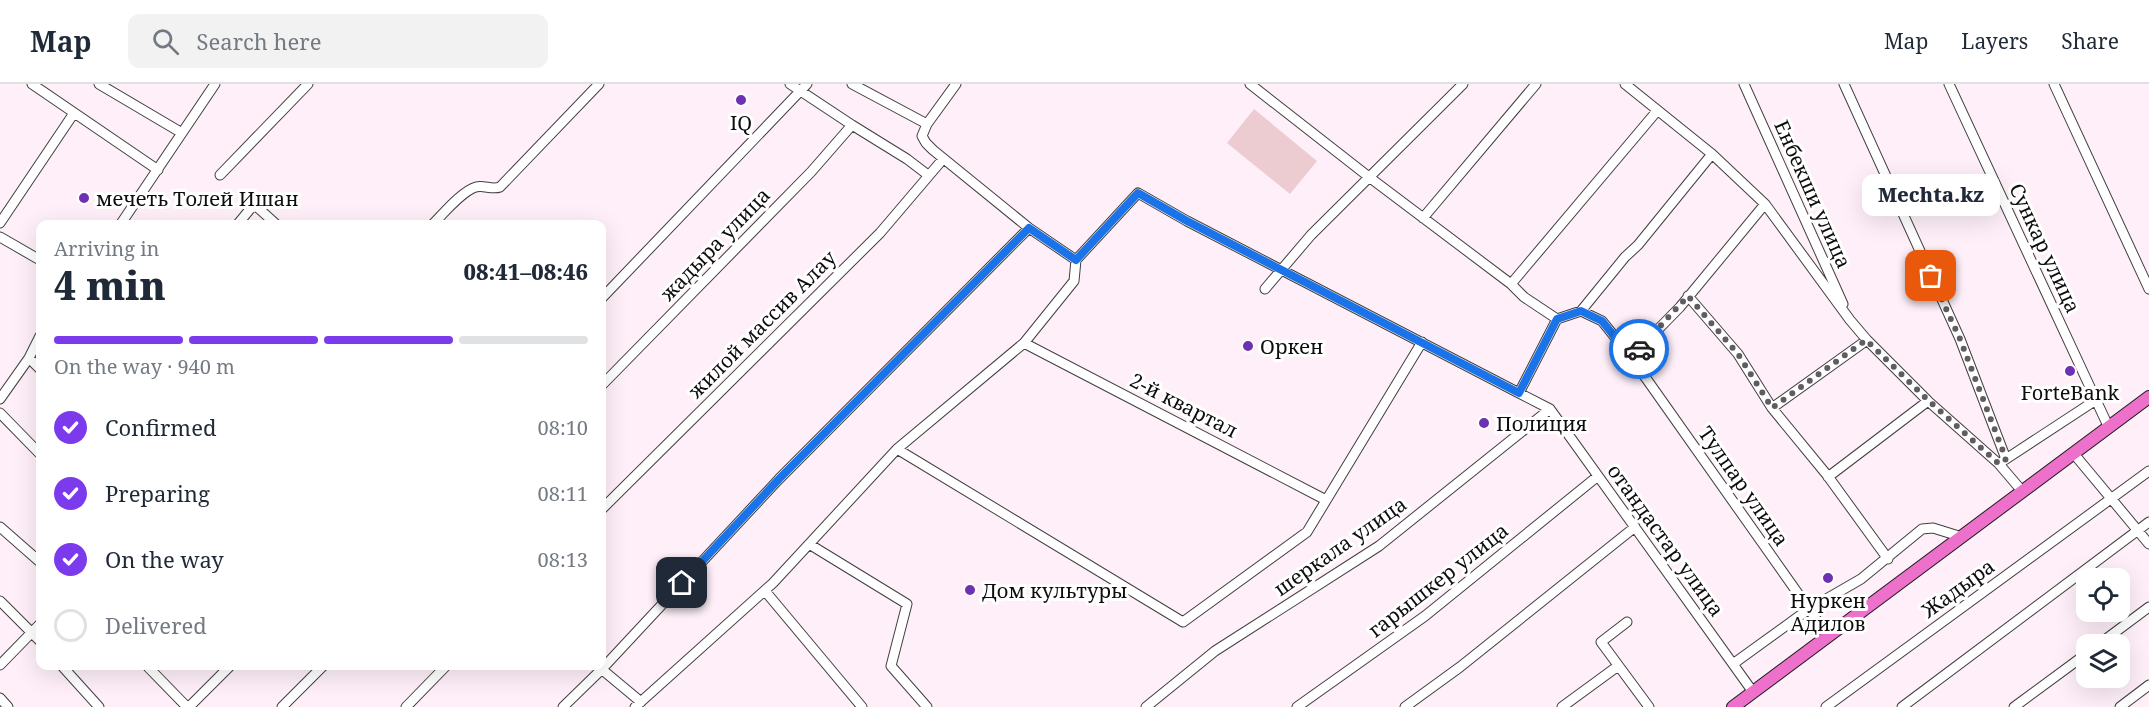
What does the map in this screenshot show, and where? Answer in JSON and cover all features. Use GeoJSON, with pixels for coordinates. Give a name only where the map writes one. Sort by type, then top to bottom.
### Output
{"type":"FeatureCollection","features":[{"type":"Feature","properties":{"kind":"main road"},"geometry":{"type":"LineString","coordinates":[[1745,701],[1828,636],[2149,398]]}},
{"type":"Feature","properties":{"kind":"street"},"geometry":{"type":"LineString","coordinates":[[32,84],[158,170]]}},
{"type":"Feature","properties":{"kind":"street"},"geometry":{"type":"LineString","coordinates":[[99,84],[182,133]]}},
{"type":"Feature","properties":{"kind":"street"},"geometry":{"type":"LineString","coordinates":[[123,220],[215,84]]}},
{"type":"Feature","properties":{"kind":"street"},"geometry":{"type":"LineString","coordinates":[[220,175],[308,84]]}},
{"type":"Feature","properties":{"kind":"street"},"geometry":{"type":"LineString","coordinates":[[442,220],[464,195],[474,188],[479,186],[495,189],[500,187],[599,84]]}},
{"type":"Feature","properties":{"kind":"street"},"geometry":{"type":"LineString","coordinates":[[789,84],[805,88],[852,125],[907,159],[928,175]]}},
{"type":"Feature","properties":{"kind":"street"},"geometry":{"type":"LineString","coordinates":[[852,84],[927,124]]}},
{"type":"Feature","properties":{"kind":"street"},"geometry":{"type":"LineString","coordinates":[[956,84],[927,124],[922,136],[926,144],[1029,228],[1076,260]]}},
{"type":"Feature","properties":{"kind":"street"},"geometry":{"type":"LineString","coordinates":[[1250,84],[1511,284],[1524,297],[1557,319]]}},
{"type":"Feature","properties":{"kind":"street"},"geometry":{"type":"LineString","coordinates":[[1264,289],[1311,236],[1463,84]]}},
{"type":"Feature","properties":{"kind":"street"},"geometry":{"type":"LineString","coordinates":[[1423,218],[1536,84]]}},
{"type":"Feature","properties":{"kind":"street","name":"Енбекши улица"},"geometry":{"type":"LineString","coordinates":[[1624,84],[1712,154],[1765,204],[1866,340],[1929,401],[2002,462],[2022,491]]}},
{"type":"Feature","properties":{"kind":"street","name":"Енбекши улица"},"geometry":{"type":"LineString","coordinates":[[1744,84],[1850,320]]}},
{"type":"Feature","properties":{"kind":"street"},"geometry":{"type":"LineString","coordinates":[[1844,84],[1960,339],[2002,462],[2096,400]]}},
{"type":"Feature","properties":{"kind":"street","name":"Сункар улица"},"geometry":{"type":"LineString","coordinates":[[1949,84],[2109,428]]}},
{"type":"Feature","properties":{"kind":"street"},"geometry":{"type":"LineString","coordinates":[[2054,84],[2149,289]]}},
{"type":"Feature","properties":{"kind":"street"},"geometry":{"type":"LineString","coordinates":[[606,294],[805,88]]}},
{"type":"Feature","properties":{"kind":"street"},"geometry":{"type":"LineString","coordinates":[[1511,284],[1656,111]]}},
{"type":"Feature","properties":{"kind":"street"},"geometry":{"type":"LineString","coordinates":[[0,223],[74,112]]}},
{"type":"Feature","properties":{"kind":"street","name":"жадыра улица"},"geometry":{"type":"LineString","coordinates":[[606,381],[811,172],[852,125]]}},
{"type":"Feature","properties":{"kind":"street"},"geometry":{"type":"LineString","coordinates":[[1519,393],[1557,319],[1581,311],[1712,154]]}},
{"type":"Feature","properties":{"kind":"street","name":"жилой массив Алау"},"geometry":{"type":"LineString","coordinates":[[606,505],[880,233],[943,159]]}},
{"type":"Feature","properties":{"kind":"street"},"geometry":{"type":"LineString","coordinates":[[602,670],[638,704],[765,591],[897,449],[1024,343],[1074,281],[1076,260],[1138,193],[1187,221],[1550,409]]}},
{"type":"Feature","properties":{"kind":"street"},"geometry":{"type":"LineString","coordinates":[[1631,357],[1688,296],[1765,204]]}},
{"type":"Feature","properties":{"kind":"street"},"geometry":{"type":"LineString","coordinates":[[241,220],[250,208],[256,206],[271,220]]}},
{"type":"Feature","properties":{"kind":"street"},"geometry":{"type":"LineString","coordinates":[[606,662],[779,479],[1029,228]]}},
{"type":"Feature","properties":{"kind":"street"},"geometry":{"type":"LineString","coordinates":[[0,237],[36,258]]}},
{"type":"Feature","properties":{"kind":"street"},"geometry":{"type":"LineString","coordinates":[[1688,296],[1738,354],[1772,408],[1828,477],[1888,558]]}},
{"type":"Feature","properties":{"kind":"street","name":"Тулпар улица"},"geometry":{"type":"LineString","coordinates":[[1581,311],[1602,321],[1631,357],[1828,636]]}},
{"type":"Feature","properties":{"kind":"street"},"geometry":{"type":"LineString","coordinates":[[1772,408],[1866,340]]}},
{"type":"Feature","properties":{"kind":"street"},"geometry":{"type":"LineString","coordinates":[[897,449],[1183,622],[1307,532],[1422,342]]}},
{"type":"Feature","properties":{"kind":"street","name":"2-й квартал"},"geometry":{"type":"LineString","coordinates":[[1024,343],[1326,500]]}},
{"type":"Feature","properties":{"kind":"street"},"geometry":{"type":"LineString","coordinates":[[0,399],[29,358],[36,344]]}},
{"type":"Feature","properties":{"kind":"street"},"geometry":{"type":"LineString","coordinates":[[29,358],[36,365]]}},
{"type":"Feature","properties":{"kind":"street"},"geometry":{"type":"LineString","coordinates":[[1828,477],[1929,401]]}},
{"type":"Feature","properties":{"kind":"street","name":"отандастар улица"},"geometry":{"type":"LineString","coordinates":[[1550,409],[1733,664],[1745,701]]}},
{"type":"Feature","properties":{"kind":"street","name":"шеркала улица"},"geometry":{"type":"LineString","coordinates":[[1146,707],[1215,651],[1379,546],[1550,409]]}},
{"type":"Feature","properties":{"kind":"street"},"geometry":{"type":"LineString","coordinates":[[0,413],[36,450]]}},
{"type":"Feature","properties":{"kind":"street"},"geometry":{"type":"LineString","coordinates":[[2074,454],[2149,544]]}},
{"type":"Feature","properties":{"kind":"street","name":"Жадыра"},"geometry":{"type":"LineString","coordinates":[[1826,707],[2149,471]]}},
{"type":"Feature","properties":{"kind":"street","name":"гарышкер улица"},"geometry":{"type":"LineString","coordinates":[[1297,707],[1425,616],[1598,476]]}},
{"type":"Feature","properties":{"kind":"street"},"geometry":{"type":"LineString","coordinates":[[1902,707],[2149,522]]}},
{"type":"Feature","properties":{"kind":"street"},"geometry":{"type":"LineString","coordinates":[[0,526],[36,558]]}},
{"type":"Feature","properties":{"kind":"street"},"geometry":{"type":"LineString","coordinates":[[1405,707],[1460,667],[1635,527]]}},
{"type":"Feature","properties":{"kind":"street"},"geometry":{"type":"LineString","coordinates":[[1733,664],[1809,609],[1861,579],[1922,530],[1928,527],[1962,537]]}},
{"type":"Feature","properties":{"kind":"street"},"geometry":{"type":"LineString","coordinates":[[809,544],[907,604],[891,666],[927,707]]}},
{"type":"Feature","properties":{"kind":"street"},"geometry":{"type":"LineString","coordinates":[[765,591],[862,707]]}},
{"type":"Feature","properties":{"kind":"street"},"geometry":{"type":"LineString","coordinates":[[0,601],[36,636]]}},
{"type":"Feature","properties":{"kind":"street"},"geometry":{"type":"LineString","coordinates":[[2113,634],[2149,608]]}},
{"type":"Feature","properties":{"kind":"street"},"geometry":{"type":"LineString","coordinates":[[1627,622],[1601,642],[1649,707]]}},
{"type":"Feature","properties":{"kind":"street"},"geometry":{"type":"LineString","coordinates":[[0,665],[36,628]]}},
{"type":"Feature","properties":{"kind":"street"},"geometry":{"type":"LineString","coordinates":[[2014,707],[2076,661]]}},
{"type":"Feature","properties":{"kind":"street"},"geometry":{"type":"LineString","coordinates":[[1562,707],[1618,666]]}},
{"type":"Feature","properties":{"kind":"street"},"geometry":{"type":"LineString","coordinates":[[66,670],[99,707]]}},
{"type":"Feature","properties":{"kind":"street"},"geometry":{"type":"LineString","coordinates":[[151,670],[188,707],[226,670]]}},
{"type":"Feature","properties":{"kind":"street"},"geometry":{"type":"LineString","coordinates":[[282,707],[319,670]]}},
{"type":"Feature","properties":{"kind":"street"},"geometry":{"type":"LineString","coordinates":[[406,707],[442,670]]}},
{"type":"Feature","properties":{"kind":"street"},"geometry":{"type":"LineString","coordinates":[[563,707],[598,670]]}},
{"type":"Feature","properties":{"kind":"street"},"geometry":{"type":"LineString","coordinates":[[2120,707],[2149,685]]}},
{"type":"Feature","properties":{"kind":"street"},"geometry":{"type":"LineString","coordinates":[[0,698],[8,707]]}},
{"type":"Feature","properties":{"kind":"shaded area"},"geometry":{"type":"Polygon","coordinates":[[[1254,109],[1317,161],[1290,194],[1227,143],[1254,109]]]}},
{"type":"Feature","properties":{"kind":"way so far"},"geometry":{"type":"LineString","coordinates":[[1639,349],[1688,296],[1738,354],[1772,408],[1866,340],[1999,464],[2006,459],[1960,339],[1931,276]]}},
{"type":"Feature","properties":{"kind":"place","name":"IQ"},"geometry":{"type":"Point","coordinates":[741,100]}},
{"type":"Feature","properties":{"kind":"place","name":"мечеть Толей Ишан"},"geometry":{"type":"Point","coordinates":[84,198]}},
{"type":"Feature","properties":{"kind":"place","name":"Mechta.kz"},"geometry":{"type":"Point","coordinates":[1931,276]}},
{"type":"Feature","properties":{"kind":"place","name":"Оркен"},"geometry":{"type":"Point","coordinates":[1248,346]}},
{"type":"Feature","properties":{"kind":"place","name":"ForteBank"},"geometry":{"type":"Point","coordinates":[2070,371]}},
{"type":"Feature","properties":{"kind":"place","name":"Полиция"},"geometry":{"type":"Point","coordinates":[1484,423]}},
{"type":"Feature","properties":{"kind":"place","name":"Нуркен Адилов"},"geometry":{"type":"Point","coordinates":[1828,578]}},
{"type":"Feature","properties":{"kind":"place","name":"Дом культуры"},"geometry":{"type":"Point","coordinates":[970,590]}},
{"type":"Feature","properties":{"kind":"route"},"geometry":{"type":"LineString","coordinates":[[682,583],[779,479],[1029,228],[1076,260],[1138,193],[1187,221],[1519,393],[1557,319],[1581,311],[1602,321],[1631,357],[1639,349]]}}]}
